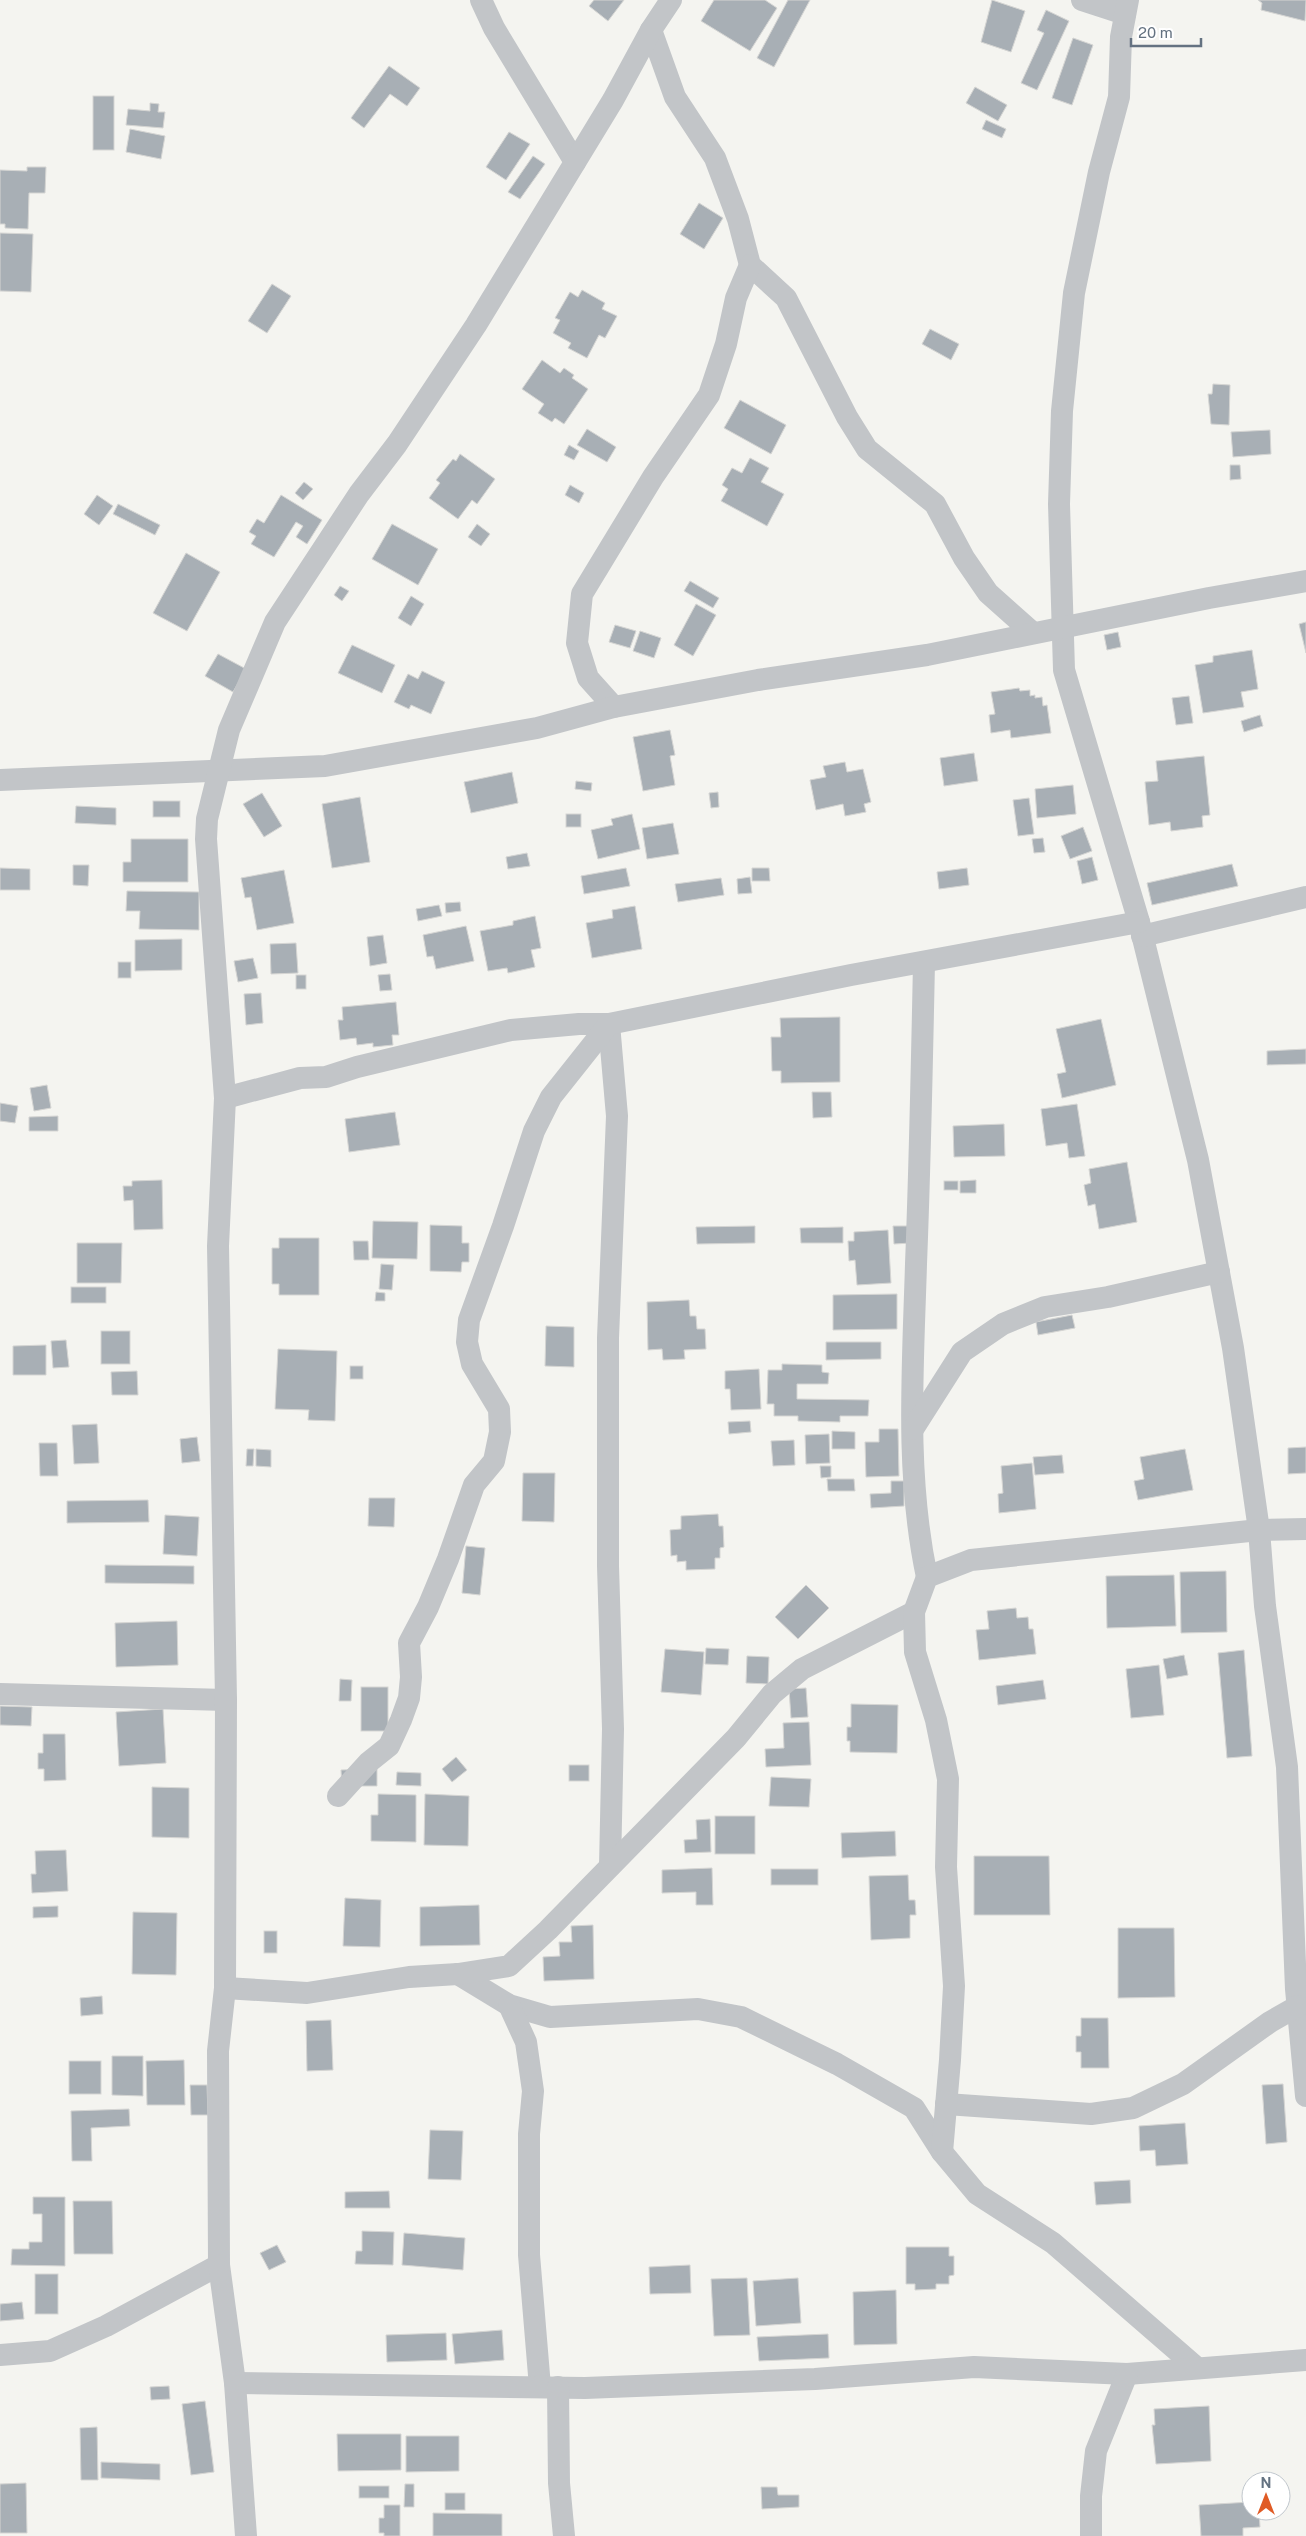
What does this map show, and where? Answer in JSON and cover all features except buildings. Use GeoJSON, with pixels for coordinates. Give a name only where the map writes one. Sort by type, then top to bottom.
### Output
{"type":"FeatureCollection","features":[{"type":"Feature","properties":{"kind":"street"},"geometry":{"type":"LineString","coordinates":[[481,0],[494,28],[575,162]]}},
{"type":"Feature","properties":{"kind":"street"},"geometry":{"type":"LineString","coordinates":[[246,2536],[234,2382],[219,2265],[218,2050],[225,1988],[226,1700],[218,1246],[224,1098],[206,839],[207,819],[217,771],[229,730],[275,622],[359,494],[398,444],[476,325],[613,100],[651,30],[671,0]]}},
{"type":"Feature","properties":{"kind":"street"},"geometry":{"type":"LineString","coordinates":[[1082,0],[1126,7],[1122,37],[1119,96],[1100,172],[1074,292],[1062,411],[1059,504],[1064,670],[1141,929],[1198,1160],[1233,1348],[1259,1530],[1265,1606],[1287,1767],[1306,2096]]}},
{"type":"Feature","properties":{"kind":"street"},"geometry":{"type":"LineString","coordinates":[[651,30],[675,97],[715,158],[738,219],[750,265],[786,298],[847,416],[867,449],[935,504],[964,558],[988,593],[1033,633]]}},
{"type":"Feature","properties":{"kind":"street"},"geometry":{"type":"LineString","coordinates":[[614,706],[588,678],[577,643],[582,594],[653,477],[709,395],[726,344],[736,298],[750,265]]}},
{"type":"Feature","properties":{"kind":"street"},"geometry":{"type":"LineString","coordinates":[[0,780],[324,766],[537,728],[614,706],[758,680],[927,655],[1209,598],[1306,581]]}},
{"type":"Feature","properties":{"kind":"street"},"geometry":{"type":"LineString","coordinates":[[224,1098],[300,1078],[326,1077],[357,1067],[511,1030],[579,1024],[609,1024],[924,962],[1141,929],[1306,897]]}},
{"type":"Feature","properties":{"kind":"street"},"geometry":{"type":"LineString","coordinates":[[924,962],[913,1429],[918,1536],[926,1577],[914,1612],[915,1652],[936,1720],[948,1779],[946,1867],[954,1986],[942,2152]]}},
{"type":"Feature","properties":{"kind":"street"},"geometry":{"type":"LineString","coordinates":[[338,1796],[369,1762],[389,1746],[409,1698],[410,1643],[448,1559],[474,1485],[494,1461],[500,1432],[499,1409],[472,1364],[467,1342],[469,1320],[503,1226],[534,1131],[551,1097],[609,1024]]}},
{"type":"Feature","properties":{"kind":"street"},"geometry":{"type":"LineString","coordinates":[[609,1024],[617,1116],[608,1338],[608,1566],[613,1729],[610,1866]]}},
{"type":"Feature","properties":{"kind":"street"},"geometry":{"type":"LineString","coordinates":[[913,1429],[962,1352],[1003,1324],[1045,1307],[1108,1296],[1219,1272]]}},
{"type":"Feature","properties":{"kind":"street"},"geometry":{"type":"LineString","coordinates":[[926,1577],[971,1560],[1259,1530],[1306,1530]]}},
{"type":"Feature","properties":{"kind":"street"},"geometry":{"type":"LineString","coordinates":[[225,1988],[307,1993],[409,1977],[458,1974],[509,1966],[736,1738],[772,1694],[802,1669],[914,1612]]}},
{"type":"Feature","properties":{"kind":"street"},"geometry":{"type":"LineString","coordinates":[[0,1694],[226,1700]]}},
{"type":"Feature","properties":{"kind":"street"},"geometry":{"type":"LineString","coordinates":[[458,1974],[509,2005],[550,2017],[698,2009],[741,2017],[837,2064],[914,2108],[942,2152],[977,2194],[1053,2244],[1196,2367]]}},
{"type":"Feature","properties":{"kind":"street"},"geometry":{"type":"LineString","coordinates":[[946,2104],[1091,2114],[1133,2108],[1183,2084],[1270,2022],[1300,1993]]}},
{"type":"Feature","properties":{"kind":"street"},"geometry":{"type":"LineString","coordinates":[[509,2005],[526,2042],[533,2091],[529,2134],[529,2255],[549,2387],[564,2536]]}},
{"type":"Feature","properties":{"kind":"street"},"geometry":{"type":"LineString","coordinates":[[0,2355],[50,2351],[106,2326],[219,2265]]}},
{"type":"Feature","properties":{"kind":"street"},"geometry":{"type":"LineString","coordinates":[[234,2382],[549,2387],[815,2379],[974,2368],[1126,2374],[1196,2367],[1306,2360]]}},
{"type":"Feature","properties":{"kind":"street"},"geometry":{"type":"LineString","coordinates":[[1091,2536],[1091,2496],[1096,2452],[1126,2374]]}}]}
